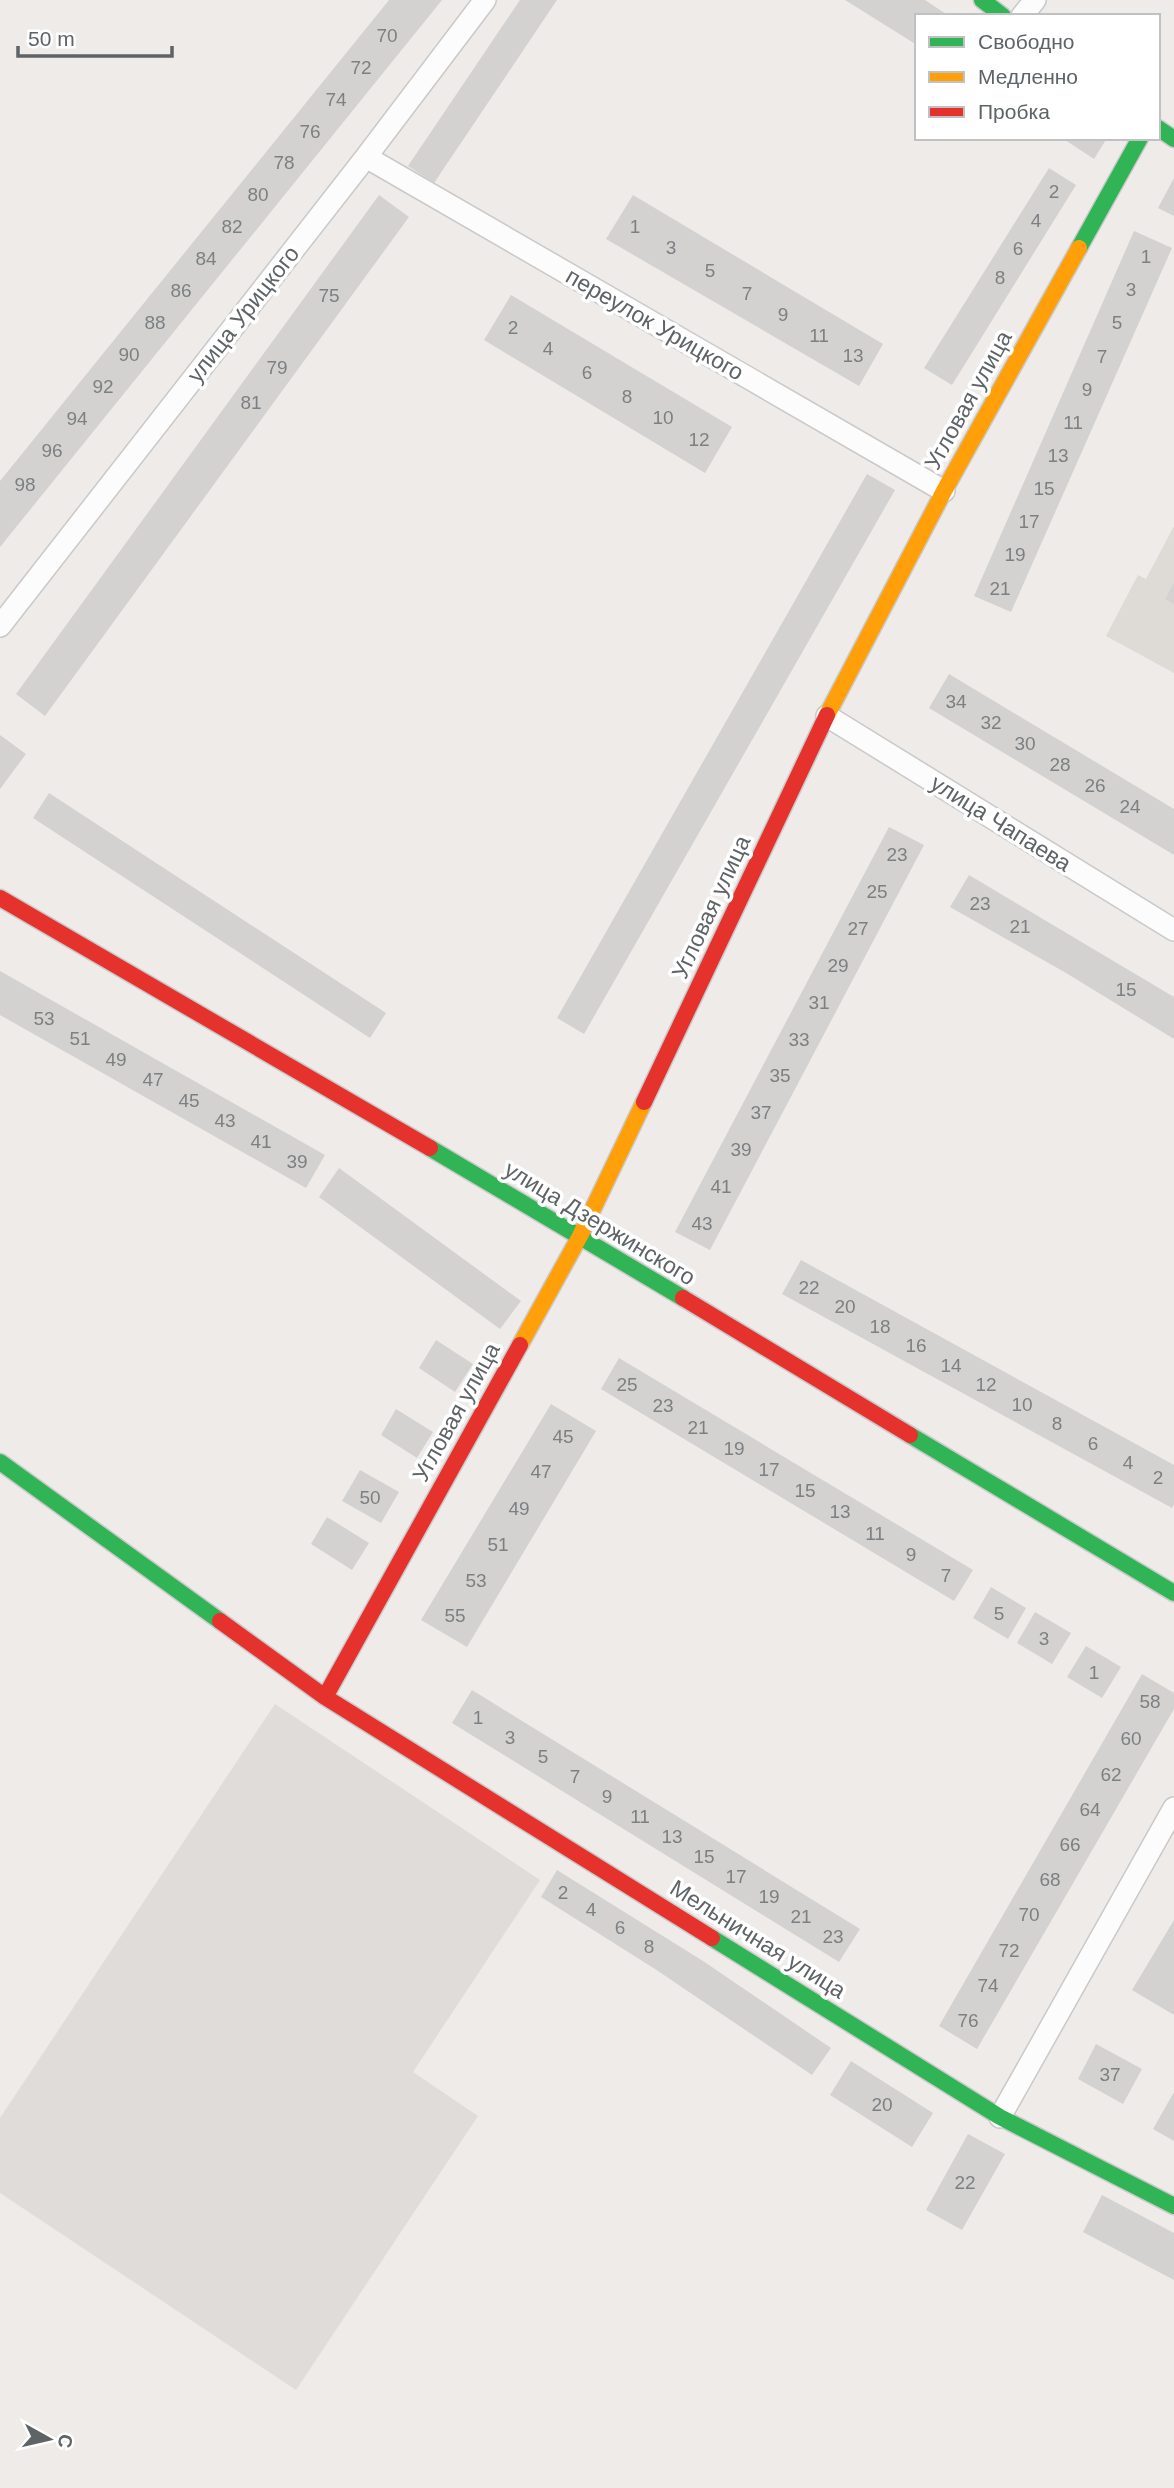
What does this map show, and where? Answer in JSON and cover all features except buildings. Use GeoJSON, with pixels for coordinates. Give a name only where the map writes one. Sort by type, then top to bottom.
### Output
{"type":"FeatureCollection","features":[{"type":"Feature","properties":{"kind":"street","name":"улица Урицкого"},"geometry":{"type":"LineString","coordinates":[[0,626],[485,0]]}},
{"type":"Feature","properties":{"kind":"street"},"geometry":{"type":"LineString","coordinates":[[982,0],[1000,14]]}},
{"type":"Feature","properties":{"kind":"street"},"geometry":{"type":"LineString","coordinates":[[1024,14],[1035,0]]}},
{"type":"Feature","properties":{"kind":"street","name":"Угловая улица"},"geometry":{"type":"LineString","coordinates":[[325,1697],[580,1236],[828,716],[944,491],[1139,140]]}},
{"type":"Feature","properties":{"kind":"street","name":"переулок Урицкого"},"geometry":{"type":"LineString","coordinates":[[366,157],[944,491]]}},
{"type":"Feature","properties":{"kind":"street","name":"улица Чапаева"},"geometry":{"type":"LineString","coordinates":[[828,716],[1174,930]]}},
{"type":"Feature","properties":{"kind":"street","name":"улица Дзержинского"},"geometry":{"type":"LineString","coordinates":[[0,898],[580,1236],[1174,1593]]}},
{"type":"Feature","properties":{"kind":"street","name":"Мельничная улица"},"geometry":{"type":"LineString","coordinates":[[0,1462],[325,1697],[1000,2117],[1174,2206]]}},
{"type":"Feature","properties":{"kind":"street"},"geometry":{"type":"LineString","coordinates":[[1000,2117],[1174,1808]]}},
{"type":"Feature","properties":{"kind":"shaded area"},"geometry":{"type":"Polygon","coordinates":[[[1174,526],[1174,673],[1106,636],[1138,575],[1146,579],[1174,526]]]}},
{"type":"Feature","properties":{"kind":"shaded area"},"geometry":{"type":"Polygon","coordinates":[[[275,1704],[540,1880],[413,2072],[478,2116],[296,2390],[0,2193],[0,2118],[275,1704]]]}},
{"type":"Feature","properties":{"kind":"traffic: fast"},"geometry":{"type":"LineString","coordinates":[[982,0],[1000,14]]}},
{"type":"Feature","properties":{"kind":"traffic: fast"},"geometry":{"type":"LineString","coordinates":[[1160,129],[1174,139]]}},
{"type":"Feature","properties":{"kind":"traffic: fast"},"geometry":{"type":"LineString","coordinates":[[1079,248],[1139,140]]}},
{"type":"Feature","properties":{"kind":"traffic: fast"},"geometry":{"type":"LineString","coordinates":[[430,1148],[683,1298]]}},
{"type":"Feature","properties":{"kind":"traffic: fast"},"geometry":{"type":"LineString","coordinates":[[910,1435],[1174,1593]]}},
{"type":"Feature","properties":{"kind":"traffic: fast"},"geometry":{"type":"LineString","coordinates":[[0,1462],[220,1621]]}},
{"type":"Feature","properties":{"kind":"traffic: fast"},"geometry":{"type":"LineString","coordinates":[[712,1938],[1000,2117],[1174,2206]]}},
{"type":"Feature","properties":{"kind":"traffic: slow"},"geometry":{"type":"LineString","coordinates":[[827,715],[944,491],[1079,248]]}},
{"type":"Feature","properties":{"kind":"traffic: slow"},"geometry":{"type":"LineString","coordinates":[[520,1345],[580,1236],[644,1102]]}},
{"type":"Feature","properties":{"kind":"traffic: jam"},"geometry":{"type":"LineString","coordinates":[[644,1102],[827,715]]}},
{"type":"Feature","properties":{"kind":"traffic: jam"},"geometry":{"type":"LineString","coordinates":[[0,898],[430,1148]]}},
{"type":"Feature","properties":{"kind":"traffic: jam"},"geometry":{"type":"LineString","coordinates":[[683,1298],[910,1435]]}},
{"type":"Feature","properties":{"kind":"traffic: jam"},"geometry":{"type":"LineString","coordinates":[[325,1697],[520,1345]]}},
{"type":"Feature","properties":{"kind":"traffic: jam"},"geometry":{"type":"LineString","coordinates":[[220,1621],[325,1697],[712,1938]]}}]}
